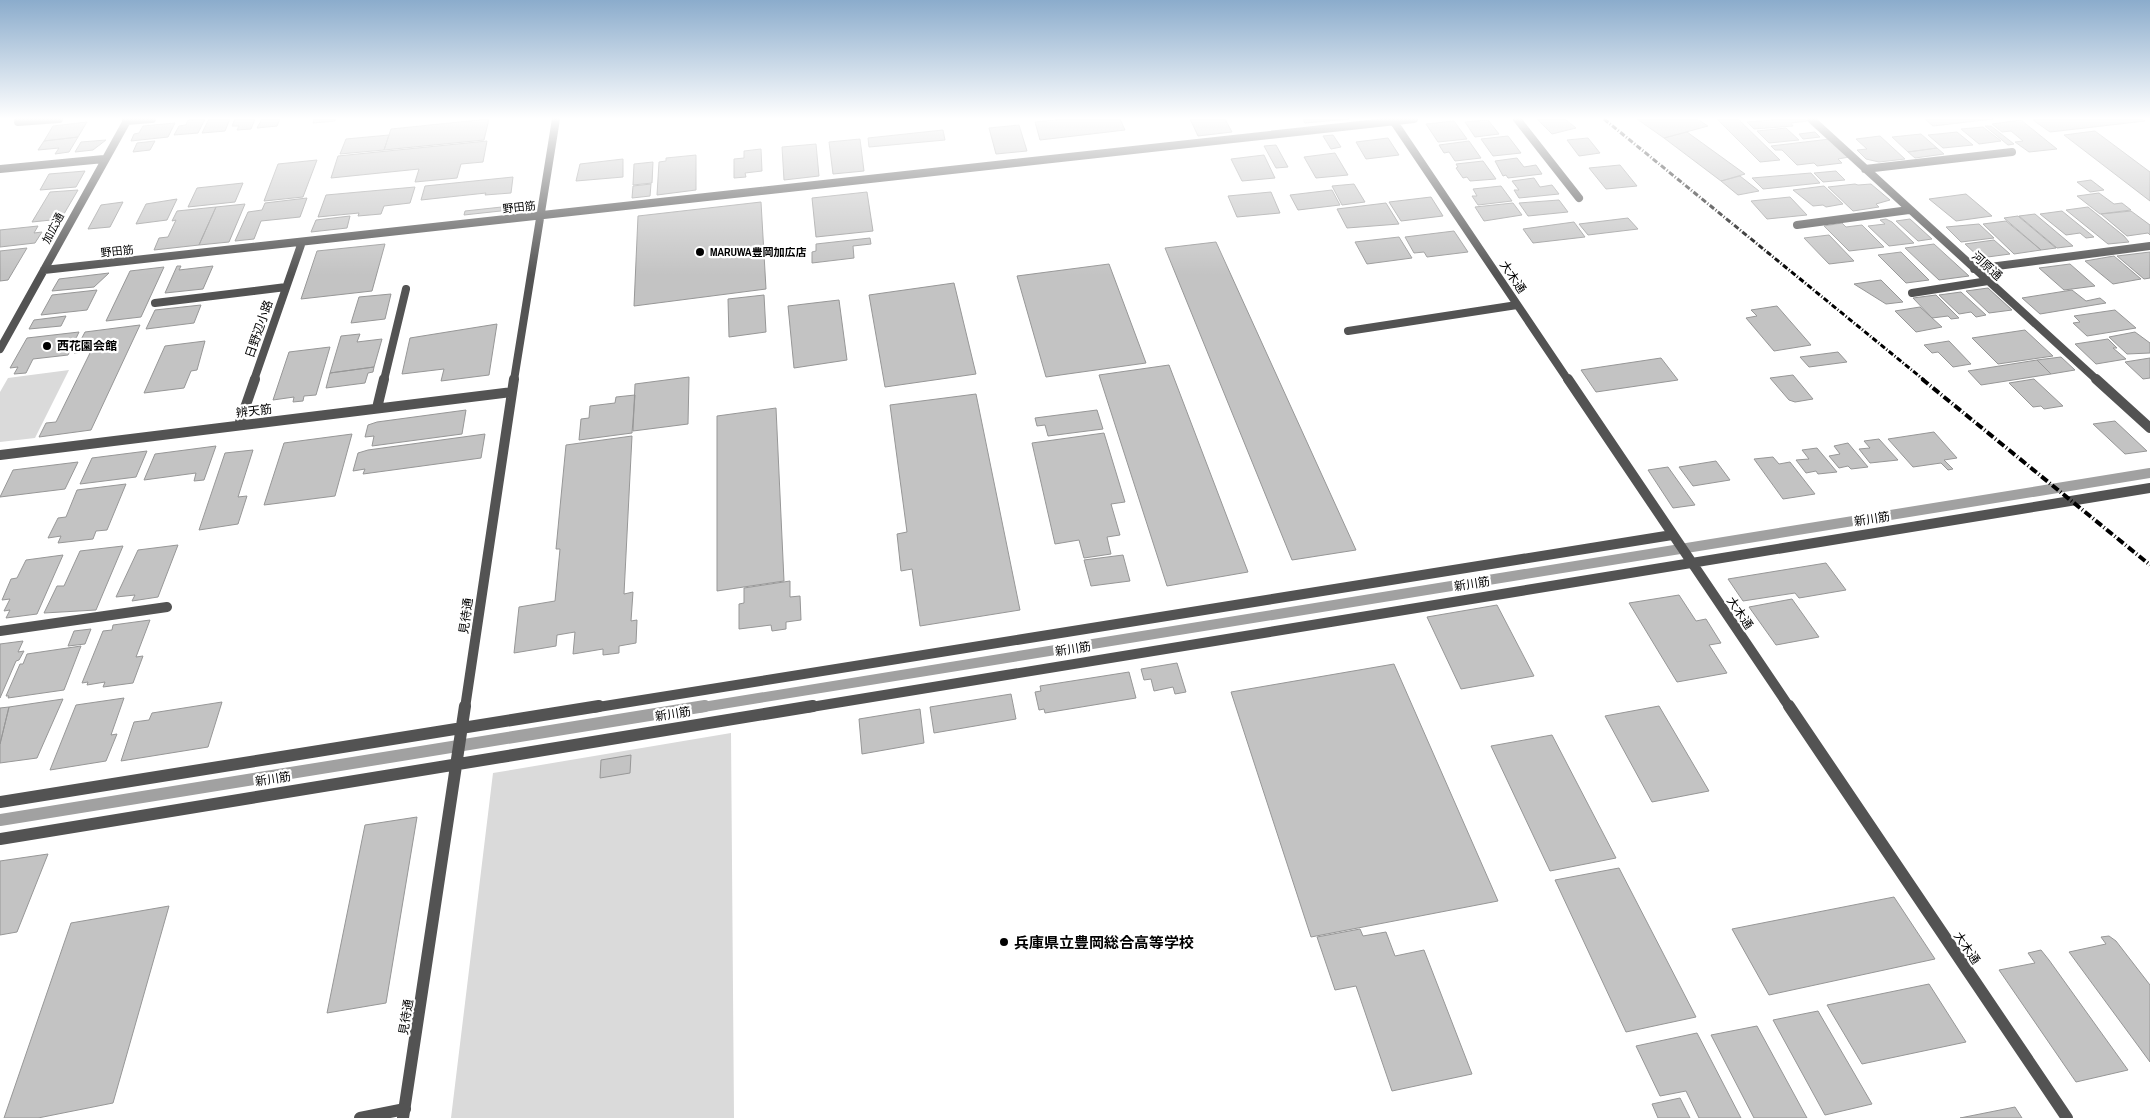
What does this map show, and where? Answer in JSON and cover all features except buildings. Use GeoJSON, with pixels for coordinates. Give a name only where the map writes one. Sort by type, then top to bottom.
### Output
{"type":"FeatureCollection","features":[{"type":"Feature","properties":{"kind":"street","name":"加広通"},"geometry":{"type":"LineString","coordinates":[[0,349],[97,171]]}},
{"type":"Feature","properties":{"kind":"street","name":"見待通"},"geometry":{"type":"LineString","coordinates":[[404,1113],[512,392],[548,171]]}},
{"type":"Feature","properties":{"kind":"street","name":"野田筋"},"geometry":{"type":"LineString","coordinates":[[44,270],[934,171]]}},
{"type":"Feature","properties":{"kind":"street","name":"大木通"},"geometry":{"type":"LineString","coordinates":[[1427,171],[2067,1118]]}},
{"type":"Feature","properties":{"kind":"street"},"geometry":{"type":"LineString","coordinates":[[1558,171],[1579,198]]}},
{"type":"Feature","properties":{"kind":"street","name":"河原通"},"geometry":{"type":"LineString","coordinates":[[1867,171],[2150,428]]}},
{"type":"Feature","properties":{"kind":"street"},"geometry":{"type":"LineString","coordinates":[[1797,225],[1909,210]]}},
{"type":"Feature","properties":{"kind":"street","name":"日野辺小路"},"geometry":{"type":"LineString","coordinates":[[239,425],[302,242]]}},
{"type":"Feature","properties":{"kind":"street"},"geometry":{"type":"LineString","coordinates":[[1974,269],[2150,246]]}},
{"type":"Feature","properties":{"kind":"street"},"geometry":{"type":"LineString","coordinates":[[1912,292],[1988,282]]}},
{"type":"Feature","properties":{"kind":"street"},"geometry":{"type":"LineString","coordinates":[[155,303],[286,287]]}},
{"type":"Feature","properties":{"kind":"street"},"geometry":{"type":"LineString","coordinates":[[377,408],[406,289]]}},
{"type":"Feature","properties":{"kind":"street"},"geometry":{"type":"LineString","coordinates":[[1348,331],[1517,305]]}},
{"type":"Feature","properties":{"kind":"street","name":"辨天筋"},"geometry":{"type":"LineString","coordinates":[[0,455],[512,392]]}},
{"type":"Feature","properties":{"kind":"street","name":"新川筋"},"geometry":{"type":"LineString","coordinates":[[0,839],[2150,488]]}},
{"type":"Feature","properties":{"kind":"street","name":"新川筋"},"geometry":{"type":"LineString","coordinates":[[0,802],[1672,534]]}},
{"type":"Feature","properties":{"kind":"street"},"geometry":{"type":"LineString","coordinates":[[0,631],[167,607]]}},
{"type":"Feature","properties":{"kind":"street"},"geometry":{"type":"LineString","coordinates":[[360,1118],[404,1113]]}},
{"type":"Feature","properties":{"kind":"shaded area"},"geometry":{"type":"Polygon","coordinates":[[[69,370],[35,438],[0,442],[0,392],[8,378],[69,370]]]}},
{"type":"Feature","properties":{"kind":"shaded area"},"geometry":{"type":"Polygon","coordinates":[[[731,733],[734,1118],[451,1118],[493,773],[731,733]]]}},
{"type":"Feature","properties":{"kind":"waterway"},"geometry":{"type":"LineString","coordinates":[[697,708],[2150,473]]}},
{"type":"Feature","properties":{"kind":"waterway"},"geometry":{"type":"LineString","coordinates":[[0,820],[705,706]]}},
{"type":"Feature","properties":{"kind":"railway"},"geometry":{"type":"LineString","coordinates":[[1668,171],[1924,380]]}},
{"type":"Feature","properties":{"kind":"railway"},"geometry":{"type":"LineString","coordinates":[[1922,379],[2150,565]]}},
{"type":"Feature","properties":{"kind":"place","name":"MARUWA豊岡加広店"},"geometry":{"type":"Point","coordinates":[700,252]}},
{"type":"Feature","properties":{"kind":"place","name":"西花園会館"},"geometry":{"type":"Point","coordinates":[47,346]}},
{"type":"Feature","properties":{"kind":"place","name":"兵庫県立豊岡総合高等学校"},"geometry":{"type":"Point","coordinates":[1004,942]}}]}
